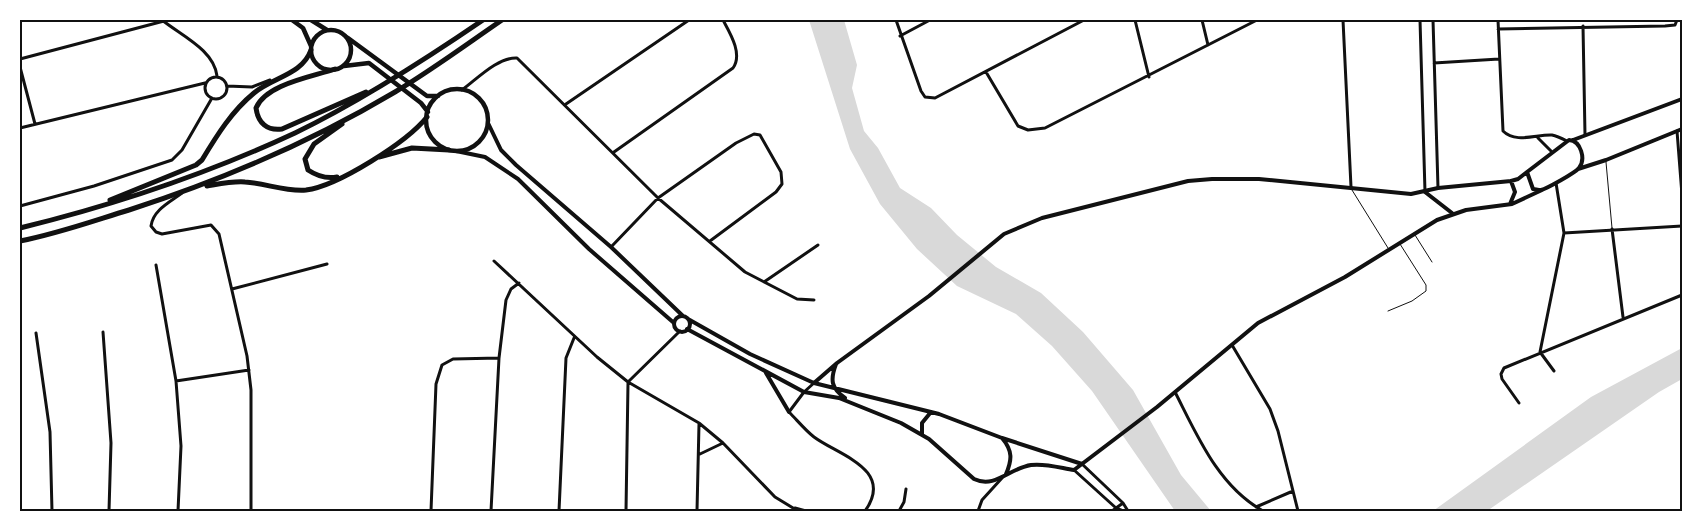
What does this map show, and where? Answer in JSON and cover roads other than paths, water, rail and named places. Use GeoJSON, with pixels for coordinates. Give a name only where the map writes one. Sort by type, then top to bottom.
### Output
{"type":"FeatureCollection","features":[{"type":"Feature","properties":{"kind":"highway"},"geometry":{"type":"LineString","coordinates":[[20,228],[152,190],[229,162],[295,132],[388,82],[483,20]]}},
{"type":"Feature","properties":{"kind":"highway"},"geometry":{"type":"LineString","coordinates":[[20,241],[100,219],[199,187],[321,133],[396,91],[502,20]]}},
{"type":"Feature","properties":{"kind":"highway"},"geometry":{"type":"LineString","coordinates":[[94,208],[196,165],[231,115],[256,92],[280,77],[300,68],[307,62],[311,48]]}},
{"type":"Feature","properties":{"kind":"highway"},"geometry":{"type":"LineString","coordinates":[[335,69],[287,84],[264,95],[256,108],[261,121],[270,129],[282,129],[388,82]]}},
{"type":"Feature","properties":{"kind":"highway"},"geometry":{"type":"LineString","coordinates":[[342,176],[329,178],[316,175],[306,166],[306,155],[322,138],[374,103]]}},
{"type":"Feature","properties":{"kind":"highway"},"geometry":{"type":"LineString","coordinates":[[199,187],[245,182],[306,190],[342,176],[374,158],[410,135],[427,115]]}},
{"type":"Feature","properties":{"kind":"highway"},"geometry":{"type":"LineString","coordinates":[[374,158],[412,148],[449,150]]}},
{"type":"Feature","properties":{"kind":"main road"},"geometry":{"type":"LineString","coordinates":[[292,20],[303,28],[315,61],[319,65],[329,70],[342,66],[369,63],[421,103],[427,115],[432,138],[449,150],[464,151],[478,144],[483,138],[488,124],[488,116],[482,101],[469,92],[452,90],[438,96],[427,96],[341,32],[327,30],[311,20]]}},
{"type":"Feature","properties":{"kind":"main road"},"geometry":{"type":"LineString","coordinates":[[311,48],[317,36],[327,30]]}},
{"type":"Feature","properties":{"kind":"main road"},"geometry":{"type":"LineString","coordinates":[[342,66],[350,55],[351,48],[347,38]]}},
{"type":"Feature","properties":{"kind":"main road"},"geometry":{"type":"LineString","coordinates":[[427,115],[429,108],[438,96]]}},
{"type":"Feature","properties":{"kind":"street"},"geometry":{"type":"LineString","coordinates":[[566,104],[689,20]]}},
{"type":"Feature","properties":{"kind":"street"},"geometry":{"type":"LineString","coordinates":[[614,152],[733,68],[736,64],[737,53],[723,20]]}},
{"type":"Feature","properties":{"kind":"street"},"geometry":{"type":"LineString","coordinates":[[896,20],[916,81],[925,97],[938,97],[1084,20]]}},
{"type":"Feature","properties":{"kind":"street"},"geometry":{"type":"LineString","coordinates":[[900,36],[930,20]]}},
{"type":"Feature","properties":{"kind":"street"},"geometry":{"type":"LineString","coordinates":[[1135,20],[1149,77]]}},
{"type":"Feature","properties":{"kind":"street"},"geometry":{"type":"LineString","coordinates":[[1202,20],[1208,45]]}},
{"type":"Feature","properties":{"kind":"street"},"geometry":{"type":"LineString","coordinates":[[986,72],[1018,126],[1028,130],[1053,126],[1257,20]]}},
{"type":"Feature","properties":{"kind":"street"},"geometry":{"type":"LineString","coordinates":[[1344,20],[1350,187]]}},
{"type":"Feature","properties":{"kind":"street"},"geometry":{"type":"LineString","coordinates":[[1420,20],[1425,192]]}},
{"type":"Feature","properties":{"kind":"street"},"geometry":{"type":"LineString","coordinates":[[1433,20],[1438,188]]}},
{"type":"Feature","properties":{"kind":"street"},"geometry":{"type":"LineString","coordinates":[[1498,20],[1503,131],[1512,136],[1538,138],[1552,135],[1567,141]]}},
{"type":"Feature","properties":{"kind":"street"},"geometry":{"type":"LineString","coordinates":[[20,58],[163,21],[211,57],[218,76],[224,80],[227,86],[223,96],[212,98],[206,94],[205,83]]}},
{"type":"Feature","properties":{"kind":"street"},"geometry":{"type":"LineString","coordinates":[[1498,29],[1665,26],[1675,25],[1677,21]]}},
{"type":"Feature","properties":{"kind":"street"},"geometry":{"type":"LineString","coordinates":[[1583,26],[1585,135]]}},
{"type":"Feature","properties":{"kind":"street"},"geometry":{"type":"LineString","coordinates":[[462,90],[497,64],[510,58],[517,58],[566,104],[658,198],[744,272],[797,299],[814,300]]}},
{"type":"Feature","properties":{"kind":"street"},"geometry":{"type":"LineString","coordinates":[[1434,63],[1499,59]]}},
{"type":"Feature","properties":{"kind":"street"},"geometry":{"type":"LineString","coordinates":[[20,67],[35,124]]}},
{"type":"Feature","properties":{"kind":"street"},"geometry":{"type":"LineString","coordinates":[[20,128],[205,83],[210,78],[218,76]]}},
{"type":"Feature","properties":{"kind":"street"},"geometry":{"type":"LineString","coordinates":[[227,86],[252,87],[280,77]]}},
{"type":"Feature","properties":{"kind":"street"},"geometry":{"type":"LineString","coordinates":[[20,206],[94,186],[172,160],[182,150],[212,98]]}},
{"type":"Feature","properties":{"kind":"street"},"geometry":{"type":"LineString","coordinates":[[789,412],[804,392],[837,363],[929,296],[983,250],[1004,234],[1042,218],[1188,181],[1233,177],[1412,194],[1438,188],[1511,181],[1518,179],[1567,141],[1682,99]]}},
{"type":"Feature","properties":{"kind":"street"},"geometry":{"type":"LineString","coordinates":[[488,124],[501,150],[611,247],[683,316],[750,354],[814,383],[833,386],[930,412],[1082,464],[1123,503],[1128,511]]}},
{"type":"Feature","properties":{"kind":"street"},"geometry":{"type":"LineString","coordinates":[[1074,470],[1157,407],[1258,323],[1452,213],[1510,204],[1542,190],[1578,169],[1606,160],[1682,129]]}},
{"type":"Feature","properties":{"kind":"street"},"geometry":{"type":"LineString","coordinates":[[1677,131],[1682,195]]}},
{"type":"Feature","properties":{"kind":"street"},"geometry":{"type":"LineString","coordinates":[[611,247],[658,198],[736,143],[754,134],[762,137],[781,172],[782,184],[776,192],[710,241]]}},
{"type":"Feature","properties":{"kind":"street"},"geometry":{"type":"LineString","coordinates":[[1538,138],[1552,151]]}},
{"type":"Feature","properties":{"kind":"street"},"geometry":{"type":"LineString","coordinates":[[1573,140],[1580,148],[1582,162],[1578,169]]}},
{"type":"Feature","properties":{"kind":"street"},"geometry":{"type":"LineString","coordinates":[[456,151],[485,157],[518,179],[589,249],[674,323],[680,331]]}},
{"type":"Feature","properties":{"kind":"street"},"geometry":{"type":"LineString","coordinates":[[1527,172],[1533,189],[1542,190]]}},
{"type":"Feature","properties":{"kind":"street"},"geometry":{"type":"LineString","coordinates":[[1510,204],[1515,192],[1511,181]]}},
{"type":"Feature","properties":{"kind":"street"},"geometry":{"type":"LineString","coordinates":[[1554,372],[1540,352],[1564,233],[1556,182]]}},
{"type":"Feature","properties":{"kind":"street"},"geometry":{"type":"LineString","coordinates":[[185,192],[154,216],[151,226],[162,234],[211,225],[215,227],[220,238],[249,370],[253,412],[250,511]]}},
{"type":"Feature","properties":{"kind":"street"},"geometry":{"type":"LineString","coordinates":[[1425,192],[1452,213]]}},
{"type":"Feature","properties":{"kind":"street"},"geometry":{"type":"LineString","coordinates":[[1564,233],[1682,226]]}},
{"type":"Feature","properties":{"kind":"street"},"geometry":{"type":"LineString","coordinates":[[1612,229],[1623,317]]}},
{"type":"Feature","properties":{"kind":"street"},"geometry":{"type":"LineString","coordinates":[[764,282],[818,245]]}},
{"type":"Feature","properties":{"kind":"street"},"geometry":{"type":"LineString","coordinates":[[494,261],[520,283],[574,338],[628,382],[699,423],[723,443],[775,496],[796,510],[806,511]]}},
{"type":"Feature","properties":{"kind":"street"},"geometry":{"type":"LineString","coordinates":[[232,290],[327,264]]}},
{"type":"Feature","properties":{"kind":"street"},"geometry":{"type":"LineString","coordinates":[[156,265],[176,381],[181,446],[178,511]]}},
{"type":"Feature","properties":{"kind":"street"},"geometry":{"type":"LineString","coordinates":[[491,511],[500,358],[506,300],[511,289],[520,283]]}},
{"type":"Feature","properties":{"kind":"street"},"geometry":{"type":"LineString","coordinates":[[1519,404],[1500,374],[1509,365],[1623,317],[1682,295]]}},
{"type":"Feature","properties":{"kind":"street"},"geometry":{"type":"LineString","coordinates":[[674,323],[676,319],[683,316]]}},
{"type":"Feature","properties":{"kind":"street"},"geometry":{"type":"LineString","coordinates":[[687,329],[690,325],[688,318]]}},
{"type":"Feature","properties":{"kind":"street"},"geometry":{"type":"LineString","coordinates":[[626,511],[628,382],[680,331],[687,329],[804,392],[828,395],[892,418],[922,435],[943,450],[974,479],[981,483],[993,482],[1006,474],[1034,464],[1074,470],[1116,508],[1124,511]]}},
{"type":"Feature","properties":{"kind":"street"},"geometry":{"type":"LineString","coordinates":[[36,332],[50,432],[52,511]]}},
{"type":"Feature","properties":{"kind":"street"},"geometry":{"type":"LineString","coordinates":[[103,332],[111,443],[109,511]]}},
{"type":"Feature","properties":{"kind":"street"},"geometry":{"type":"LineString","coordinates":[[559,511],[566,358],[574,338]]}},
{"type":"Feature","properties":{"kind":"street"},"geometry":{"type":"LineString","coordinates":[[1232,345],[1270,409],[1278,431],[1298,511]]}},
{"type":"Feature","properties":{"kind":"street"},"geometry":{"type":"LineString","coordinates":[[431,511],[436,384],[442,365],[453,359],[500,358]]}},
{"type":"Feature","properties":{"kind":"street"},"geometry":{"type":"LineString","coordinates":[[837,363],[831,379],[833,386],[851,403]]}},
{"type":"Feature","properties":{"kind":"street"},"geometry":{"type":"LineString","coordinates":[[176,381],[249,370]]}},
{"type":"Feature","properties":{"kind":"street"},"geometry":{"type":"LineString","coordinates":[[766,373],[789,412],[813,436],[854,459],[864,468],[872,482],[868,510]]}},
{"type":"Feature","properties":{"kind":"street"},"geometry":{"type":"LineString","coordinates":[[1175,392],[1214,464],[1232,488],[1263,511]]}},
{"type":"Feature","properties":{"kind":"street"},"geometry":{"type":"LineString","coordinates":[[922,435],[922,422],[930,412]]}},
{"type":"Feature","properties":{"kind":"street"},"geometry":{"type":"LineString","coordinates":[[697,511],[700,454],[699,423]]}},
{"type":"Feature","properties":{"kind":"street"},"geometry":{"type":"LineString","coordinates":[[978,511],[982,500],[1006,474],[1012,456],[1009,446],[1002,438]]}},
{"type":"Feature","properties":{"kind":"street"},"geometry":{"type":"LineString","coordinates":[[700,454],[723,443]]}},
{"type":"Feature","properties":{"kind":"street"},"geometry":{"type":"LineString","coordinates":[[900,511],[906,489]]}},
{"type":"Feature","properties":{"kind":"street"},"geometry":{"type":"LineString","coordinates":[[1256,507],[1293,490]]}},
{"type":"Feature","properties":{"kind":"street"},"geometry":{"type":"LineString","coordinates":[[1112,511],[1123,503]]}},
{"type":"Feature","properties":{"kind":"lane"},"geometry":{"type":"LineString","coordinates":[[1606,160],[1612,229]]}},
{"type":"Feature","properties":{"kind":"lane"},"geometry":{"type":"LineString","coordinates":[[1350,187],[1389,250]]}},
{"type":"Feature","properties":{"kind":"lane"},"geometry":{"type":"LineString","coordinates":[[1415,234],[1432,262]]}},
{"type":"Feature","properties":{"kind":"lane"},"geometry":{"type":"LineString","coordinates":[[1388,310],[1424,295],[1427,289],[1400,244]]}}]}
